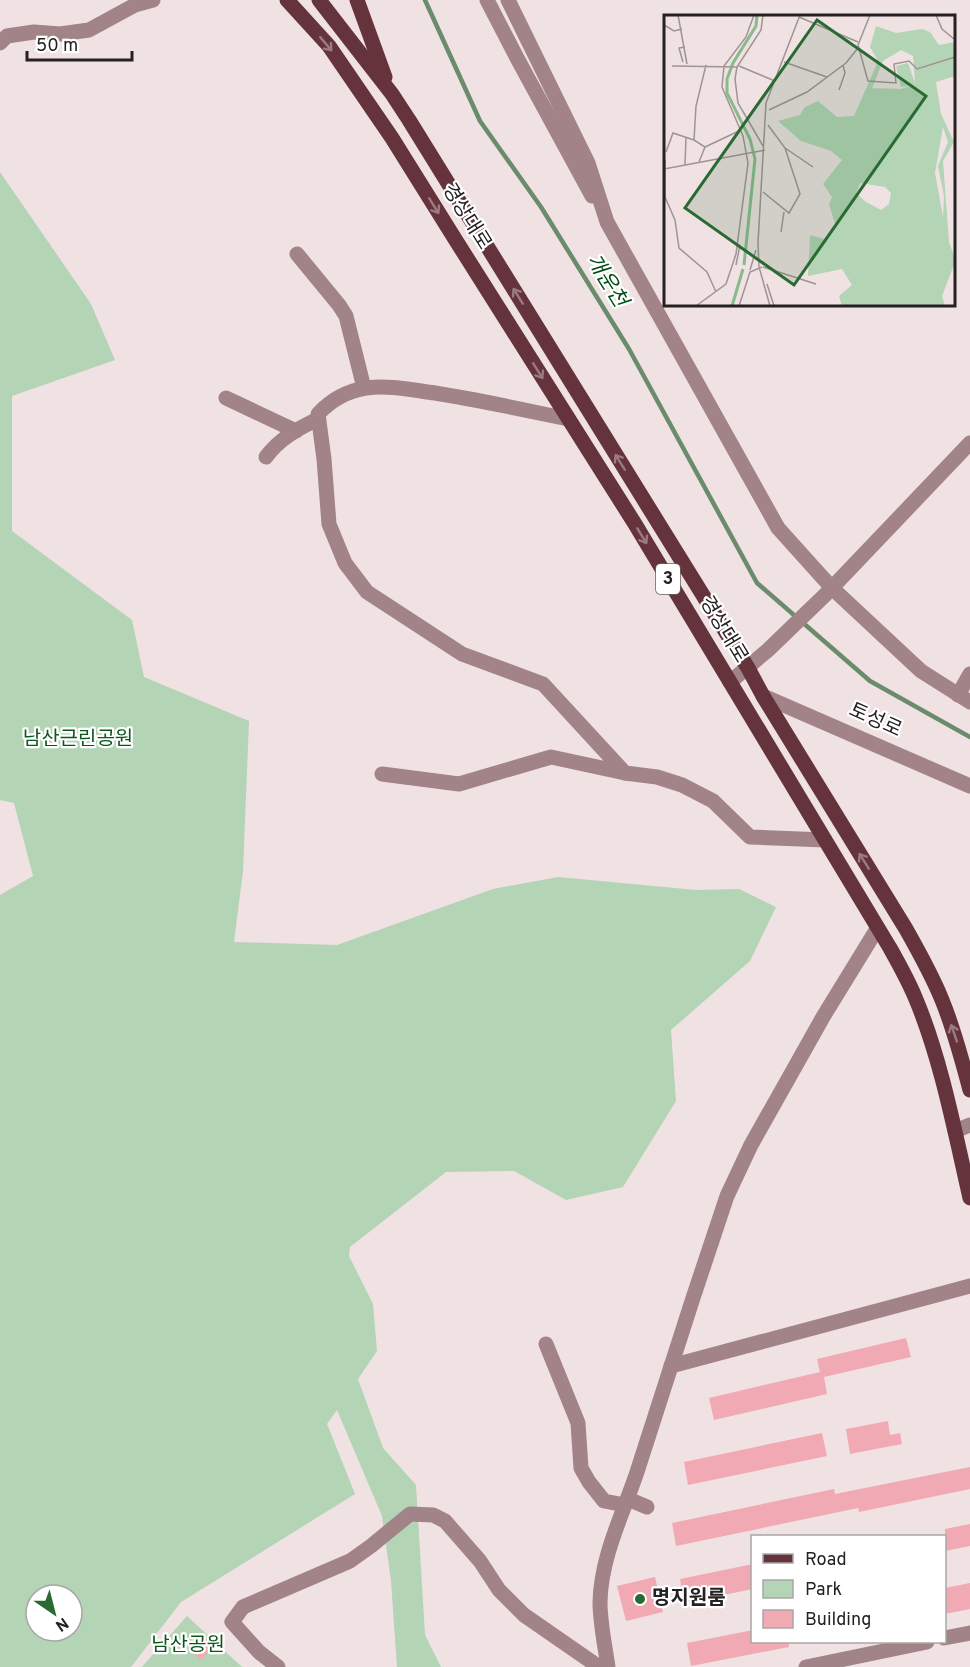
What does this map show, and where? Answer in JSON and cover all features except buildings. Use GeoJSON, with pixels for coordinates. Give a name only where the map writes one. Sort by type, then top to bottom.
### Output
{"type":"FeatureCollection","features":[{"type":"Feature","properties":{"kind":"main road","name":"경상대로"},"geometry":{"type":"LineString","coordinates":[[287,0],[329,46],[392,138],[635,524],[905,975],[916,999],[936,1059],[970,1198]]}},
{"type":"Feature","properties":{"kind":"main road","name":"경상대로"},"geometry":{"type":"LineString","coordinates":[[319,0],[392,94],[748,668],[900,919],[926,963],[943,1001],[970,1089]]}},
{"type":"Feature","properties":{"kind":"main road"},"geometry":{"type":"LineString","coordinates":[[357,0],[392,94]]}},
{"type":"Feature","properties":{"kind":"street"},"geometry":{"type":"LineString","coordinates":[[0,43],[7,36],[34,32],[60,34],[89,30],[135,5],[153,0]]}},
{"type":"Feature","properties":{"kind":"street"},"geometry":{"type":"LineString","coordinates":[[487,0],[562,142],[778,528],[828,592],[921,671],[964,699],[970,674]]}},
{"type":"Feature","properties":{"kind":"street"},"geometry":{"type":"LineString","coordinates":[[508,0],[588,163],[607,222]]}},
{"type":"Feature","properties":{"kind":"street"},"geometry":{"type":"LineString","coordinates":[[297,254],[346,316],[364,388]]}},
{"type":"Feature","properties":{"kind":"street"},"geometry":{"type":"LineString","coordinates":[[568,419],[467,398],[390,386],[364,388],[341,396],[318,414],[329,524],[345,563],[367,592],[462,654],[543,684],[626,773]]}},
{"type":"Feature","properties":{"kind":"street"},"geometry":{"type":"LineString","coordinates":[[226,398],[296,431]]}},
{"type":"Feature","properties":{"kind":"street"},"geometry":{"type":"LineString","coordinates":[[266,457],[273,447],[318,419]]}},
{"type":"Feature","properties":{"kind":"street"},"geometry":{"type":"LineString","coordinates":[[730,681],[768,650],[828,592],[970,443]]}},
{"type":"Feature","properties":{"kind":"street","name":"토성로"},"geometry":{"type":"LineString","coordinates":[[763,696],[970,786]]}},
{"type":"Feature","properties":{"kind":"street"},"geometry":{"type":"LineString","coordinates":[[382,774],[459,784],[551,757],[626,773],[657,777],[682,785],[713,801],[750,837],[825,840]]}},
{"type":"Feature","properties":{"kind":"street"},"geometry":{"type":"LineString","coordinates":[[608,1667],[600,1602],[609,1552],[728,1196],[751,1145],[823,1017],[878,929]]}},
{"type":"Feature","properties":{"kind":"street"},"geometry":{"type":"LineString","coordinates":[[954,1131],[970,1125]]}},
{"type":"Feature","properties":{"kind":"street"},"geometry":{"type":"LineString","coordinates":[[671,1366],[970,1286]]}},
{"type":"Feature","properties":{"kind":"street"},"geometry":{"type":"LineString","coordinates":[[546,1344],[578,1423],[581,1468],[604,1501],[626,1502],[647,1507]]}},
{"type":"Feature","properties":{"kind":"street"},"geometry":{"type":"LineString","coordinates":[[278,1667],[259,1652],[232,1622],[243,1606],[350,1561],[410,1514],[433,1515],[445,1521],[480,1561],[499,1590],[524,1615],[599,1667]]}},
{"type":"Feature","properties":{"kind":"street"},"geometry":{"type":"LineString","coordinates":[[946,1638],[970,1633]]}},
{"type":"Feature","properties":{"kind":"street"},"geometry":{"type":"LineString","coordinates":[[806,1667],[918,1643]]}},
{"type":"Feature","properties":{"kind":"green space","name":"남산근린공원"},"geometry":{"type":"Polygon","coordinates":[[[0,172],[91,304],[115,360],[12,396],[12,531],[132,620],[144,677],[249,721],[243,871],[234,942],[337,945],[493,889],[558,877],[696,890],[739,889],[776,907],[750,961],[671,1030],[676,1101],[623,1187],[566,1200],[514,1171],[446,1172],[350,1247],[349,1256],[373,1304],[377,1351],[358,1379],[383,1448],[416,1485],[425,1635],[441,1667],[397,1667],[391,1581],[382,1516],[337,1410],[327,1424],[355,1494],[181,1602],[131,1667],[0,1667],[0,895],[33,876],[14,803],[0,800],[0,172]]]}},
{"type":"Feature","properties":{"kind":"green space","name":"남산공원"},"geometry":{"type":"Polygon","coordinates":[[[187,1616],[242,1667],[142,1667],[187,1616]]]}},
{"type":"Feature","properties":{"kind":"waterway","name":"개운천"},"geometry":{"type":"LineString","coordinates":[[425,0],[480,121],[541,207],[629,349],[757,583],[870,681],[970,737]]}},
{"type":"Feature","properties":{"kind":"place","name":"명지원룸"},"geometry":{"type":"Point","coordinates":[640,1599]}}]}
